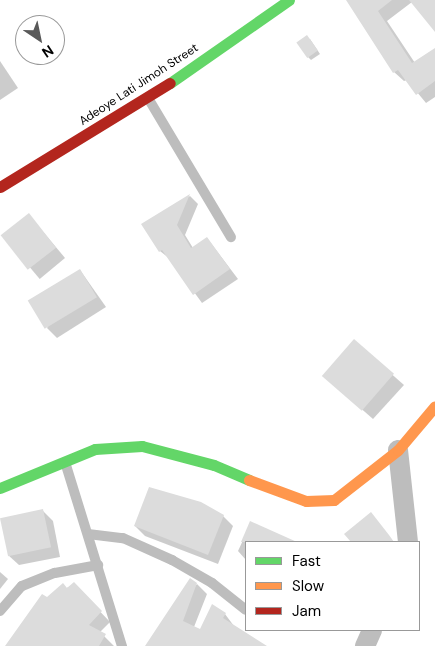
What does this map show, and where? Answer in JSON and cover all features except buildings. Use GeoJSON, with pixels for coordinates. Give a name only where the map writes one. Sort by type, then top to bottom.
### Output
{"type":"FeatureCollection","features":[{"type":"Feature","properties":{"kind":"street","name":"Adeoye Lati Jimoh Street"},"geometry":{"type":"LineString","coordinates":[[0,187],[148,98],[289,0]]}},
{"type":"Feature","properties":{"kind":"street"},"geometry":{"type":"LineString","coordinates":[[1,484],[95,449],[142,446],[214,464],[274,491],[306,501],[334,500],[398,450],[435,406]]}},
{"type":"Feature","properties":{"kind":"street"},"geometry":{"type":"LineString","coordinates":[[398,450],[408,541]]}},
{"type":"Feature","properties":{"kind":"street"},"geometry":{"type":"LineString","coordinates":[[365,646],[372,631]]}},
{"type":"Feature","properties":{"kind":"lane"},"geometry":{"type":"LineString","coordinates":[[148,98],[231,237]]}},
{"type":"Feature","properties":{"kind":"lane"},"geometry":{"type":"LineString","coordinates":[[65,461],[122,646]]}},
{"type":"Feature","properties":{"kind":"lane"},"geometry":{"type":"LineString","coordinates":[[88,534],[123,538],[172,560],[212,583],[245,609]]}},
{"type":"Feature","properties":{"kind":"lane"},"geometry":{"type":"LineString","coordinates":[[0,611],[22,586],[54,573],[98,565]]}},
{"type":"Feature","properties":{"kind":"traffic: fast"},"geometry":{"type":"LineString","coordinates":[[170,83],[289,0]]}},
{"type":"Feature","properties":{"kind":"traffic: fast"},"geometry":{"type":"LineString","coordinates":[[0,488],[95,449],[142,446],[214,465],[249,480]]}},
{"type":"Feature","properties":{"kind":"traffic: slow"},"geometry":{"type":"LineString","coordinates":[[249,480],[306,501],[334,500],[398,450],[435,406]]}},
{"type":"Feature","properties":{"kind":"traffic: jam"},"geometry":{"type":"LineString","coordinates":[[0,187],[170,83]]}}]}
